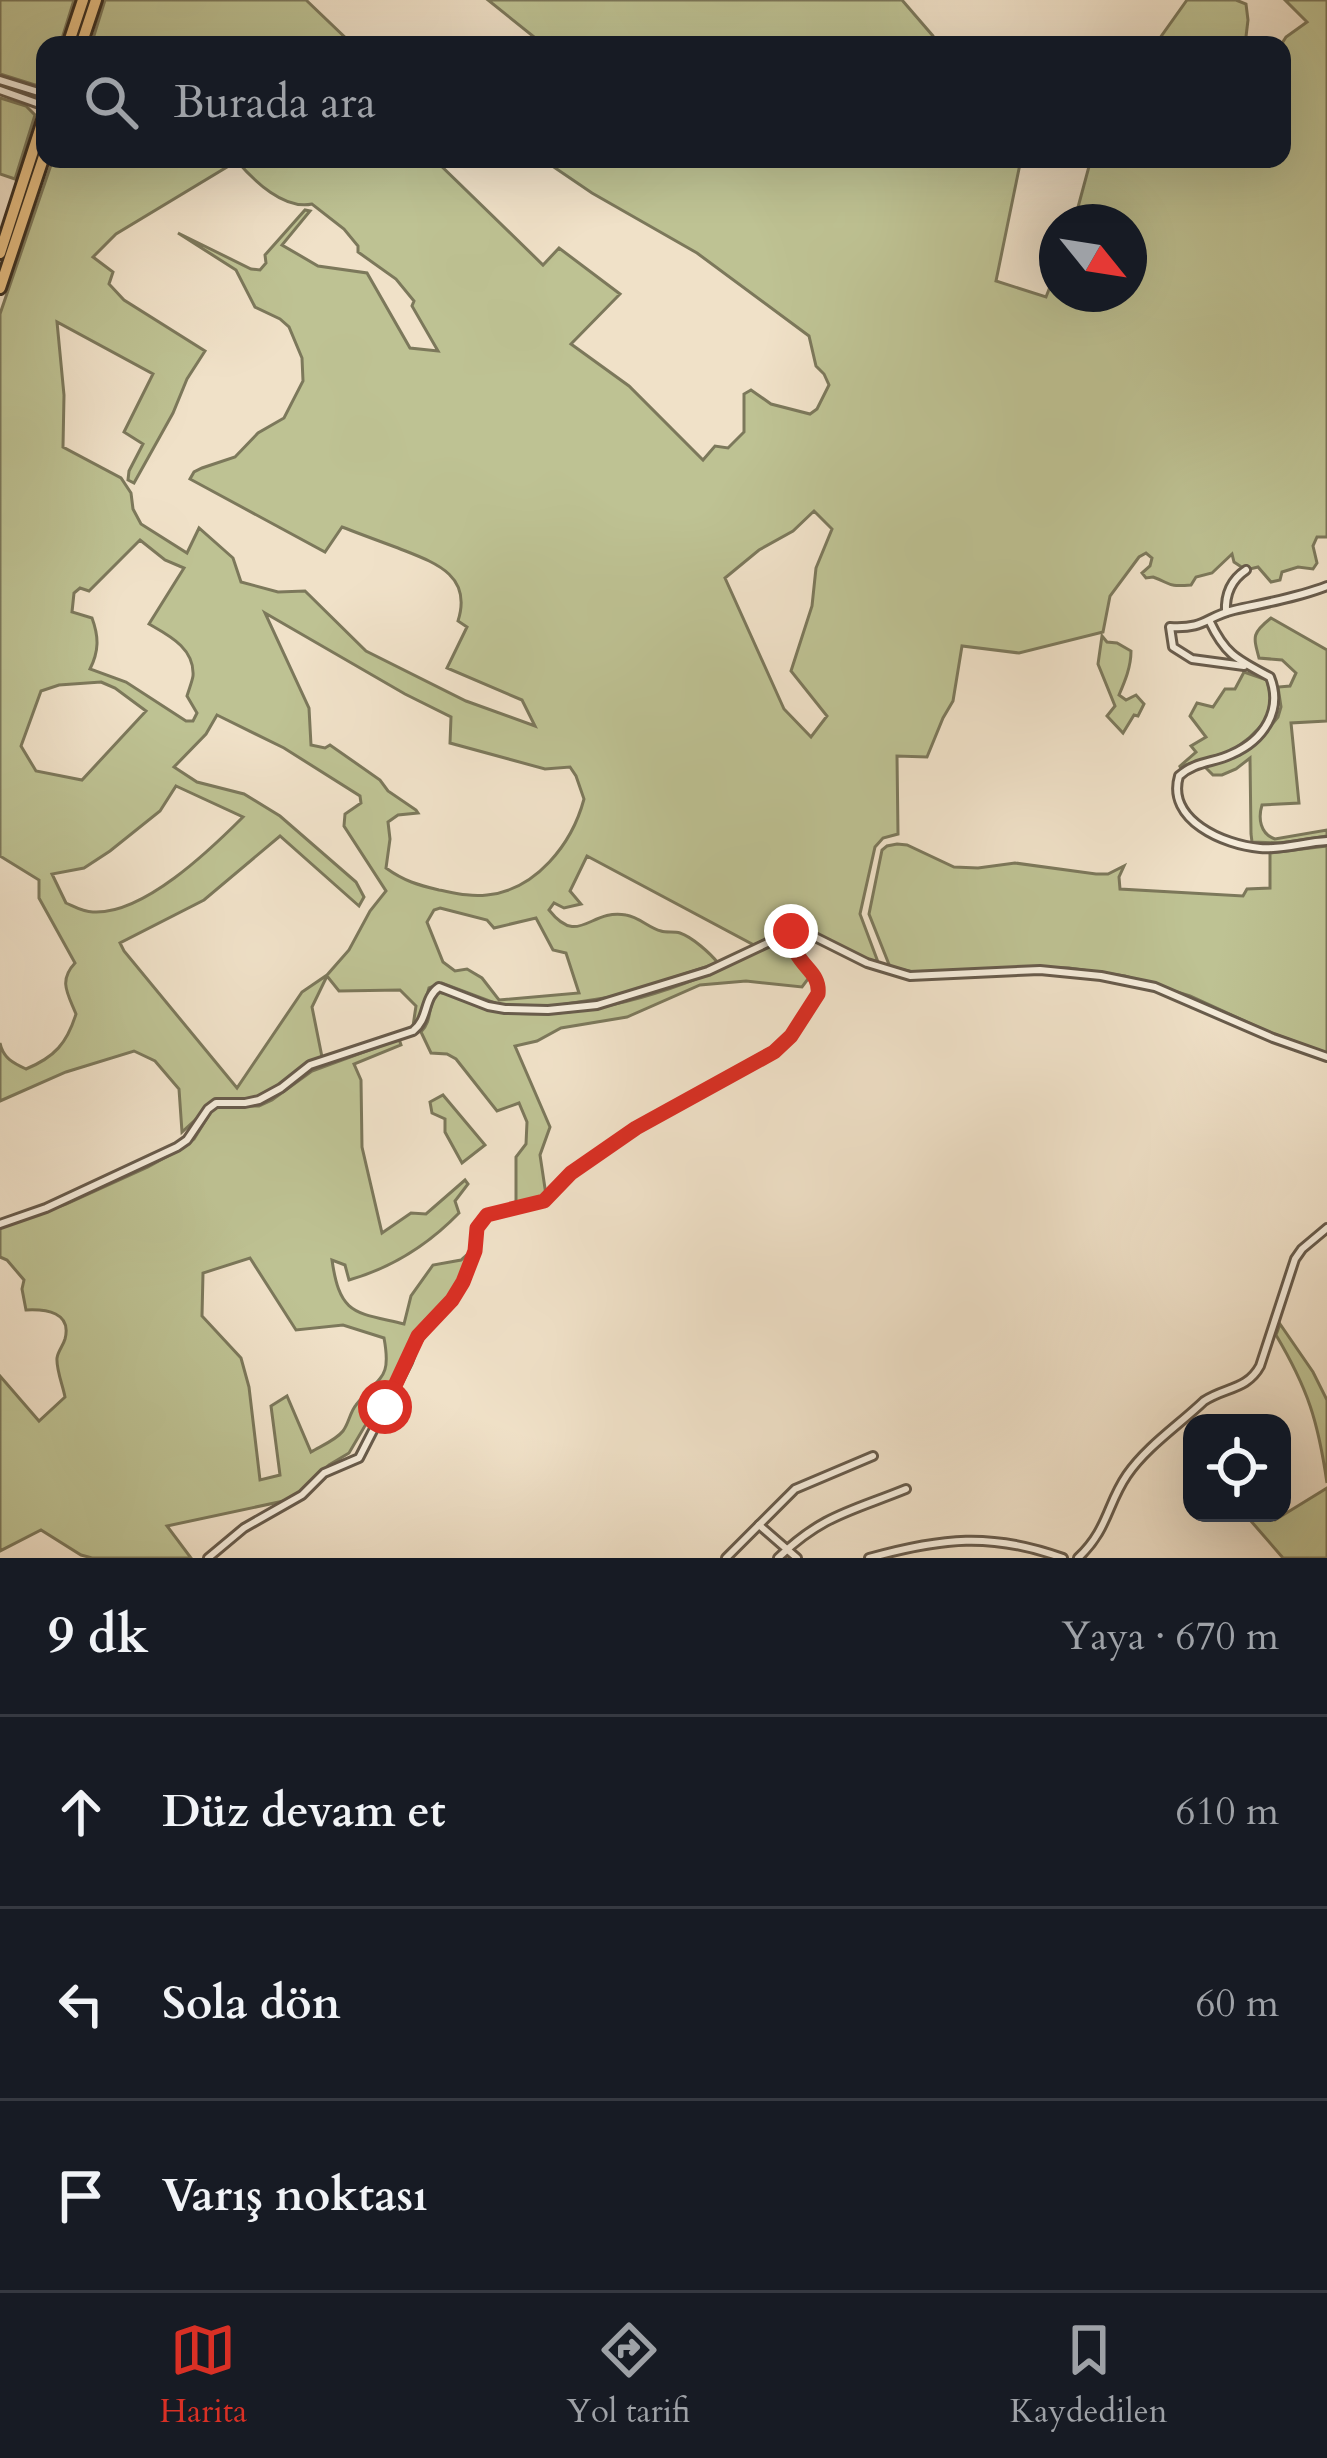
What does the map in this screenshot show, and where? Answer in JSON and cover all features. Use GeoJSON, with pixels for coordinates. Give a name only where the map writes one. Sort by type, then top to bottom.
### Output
{"type":"FeatureCollection","features":[{"type":"Feature","properties":{"kind":"highway"},"geometry":{"type":"LineString","coordinates":[[71,36],[83,0]]}},
{"type":"Feature","properties":{"kind":"highway"},"geometry":{"type":"LineString","coordinates":[[84,36],[96,0]]}},
{"type":"Feature","properties":{"kind":"highway"},"geometry":{"type":"LineString","coordinates":[[0,253],[36,139]]}},
{"type":"Feature","properties":{"kind":"highway"},"geometry":{"type":"LineString","coordinates":[[0,287],[40,168]]}},
{"type":"Feature","properties":{"kind":"street"},"geometry":{"type":"LineString","coordinates":[[0,80],[36,91]]}},
{"type":"Feature","properties":{"kind":"street"},"geometry":{"type":"LineString","coordinates":[[0,90],[36,106]]}},
{"type":"Feature","properties":{"kind":"street"},"geometry":{"type":"LineString","coordinates":[[1226,612],[1229,591],[1246,570]]}},
{"type":"Feature","properties":{"kind":"street"},"geometry":{"type":"LineString","coordinates":[[1327,586],[1300,597],[1226,612],[1188,628],[1170,627],[1172,647],[1192,659],[1244,666],[1272,680],[1274,713],[1258,734],[1239,751],[1184,771],[1177,782],[1178,802],[1186,815],[1200,826],[1263,849],[1327,842]]}},
{"type":"Feature","properties":{"kind":"street"},"geometry":{"type":"LineString","coordinates":[[1210,622],[1244,666]]}},
{"type":"Feature","properties":{"kind":"street"},"geometry":{"type":"LineString","coordinates":[[208,1558],[244,1528],[302,1495],[324,1473],[359,1458],[418,1336],[463,1282],[475,1251],[477,1228],[487,1215],[544,1201],[571,1173],[636,1128],[787,1040],[819,987],[794,952],[791,931]]}},
{"type":"Feature","properties":{"kind":"street"},"geometry":{"type":"LineString","coordinates":[[0,1224],[46,1208],[177,1147],[216,1103],[259,1100],[310,1064],[413,1031],[424,1020],[429,997],[439,987],[505,1009],[597,1005],[708,970],[791,931],[807,933],[852,957],[910,976],[1040,970],[1155,987],[1327,1057]]}},
{"type":"Feature","properties":{"kind":"street"},"geometry":{"type":"LineString","coordinates":[[1078,1558],[1097,1536],[1135,1465],[1204,1401],[1252,1378],[1295,1259],[1327,1228]]}},
{"type":"Feature","properties":{"kind":"street"},"geometry":{"type":"LineString","coordinates":[[726,1558],[795,1489],[873,1456]]}},
{"type":"Feature","properties":{"kind":"street"},"geometry":{"type":"LineString","coordinates":[[778,1558],[827,1519],[906,1489]]}},
{"type":"Feature","properties":{"kind":"street"},"geometry":{"type":"LineString","coordinates":[[759,1525],[797,1558]]}},
{"type":"Feature","properties":{"kind":"street"},"geometry":{"type":"LineString","coordinates":[[869,1558],[914,1545],[980,1540],[1025,1544],[1063,1558]]}},
{"type":"Feature","properties":{"kind":"green space"},"geometry":{"type":"Polygon","coordinates":[[[0,0],[74,0],[63,36],[36,36],[36,85],[0,74],[0,0]]]}},
{"type":"Feature","properties":{"kind":"green space"},"geometry":{"type":"Polygon","coordinates":[[[105,0],[306,0],[344,36],[94,36],[105,0]]]}},
{"type":"Feature","properties":{"kind":"green space"},"geometry":{"type":"Polygon","coordinates":[[[488,0],[902,0],[933,36],[533,36],[488,0]]]}},
{"type":"Feature","properties":{"kind":"green space"},"geometry":{"type":"Polygon","coordinates":[[[1187,0],[1246,4],[1246,36],[1161,36],[1187,0]]]}},
{"type":"Feature","properties":{"kind":"green space"},"geometry":{"type":"Polygon","coordinates":[[[1285,0],[1327,0],[1327,537],[1317,537],[1313,546],[1317,563],[1313,569],[1282,572],[1280,580],[1271,582],[1258,567],[1246,570],[1234,562],[1232,554],[1212,573],[1196,577],[1191,585],[1178,586],[1146,578],[1142,573],[1152,558],[1146,553],[1110,596],[1103,632],[1019,653],[962,646],[953,701],[927,757],[897,756],[898,834],[883,838],[875,847],[860,914],[878,962],[799,926],[754,945],[587,856],[570,891],[581,904],[564,908],[554,903],[549,910],[559,921],[577,926],[614,914],[631,916],[657,930],[685,935],[718,963],[617,996],[553,1006],[500,1005],[442,983],[429,988],[421,1017],[413,1026],[416,1006],[400,990],[339,991],[327,976],[312,1007],[322,1057],[265,1093],[217,1100],[182,1132],[179,1089],[155,1061],[134,1051],[66,1072],[0,1101],[0,1043],[9,1059],[26,1069],[58,1048],[76,1014],[66,982],[75,963],[39,898],[39,880],[0,856],[0,314],[50,168],[225,168],[116,234],[93,257],[113,272],[109,284],[124,300],[205,351],[134,483],[128,480],[129,471],[143,444],[124,432],[153,374],[57,322],[63,447],[121,478],[141,524],[187,553],[199,528],[233,558],[241,582],[278,592],[305,591],[366,651],[466,701],[535,726],[522,700],[447,668],[467,627],[458,621],[460,592],[447,572],[342,527],[325,552],[190,479],[202,468],[235,457],[258,433],[284,418],[303,381],[302,358],[289,327],[255,307],[236,270],[178,233],[260,270],[265,255],[305,210],[310,211],[282,245],[318,266],[367,273],[410,348],[438,351],[412,306],[414,301],[396,279],[358,252],[344,229],[312,204],[280,198],[244,168],[443,168],[543,265],[559,248],[620,294],[571,344],[629,386],[703,460],[715,446],[728,448],[744,432],[744,394],[751,390],[771,404],[810,414],[817,409],[829,385],[816,366],[809,336],[697,253],[555,168],[1019,168],[996,281],[1039,295],[1039,312],[1147,312],[1147,204],[1079,204],[1089,168],[1291,168],[1291,36],[1307,22],[1285,0]],[[814,511],[725,578],[784,709],[811,737],[827,716],[791,671],[812,606],[816,568],[832,529],[814,511]],[[140,540],[89,591],[80,588],[74,593],[72,612],[92,618],[97,638],[90,669],[126,682],[193,721],[197,713],[187,696],[193,676],[190,658],[179,644],[149,624],[184,568],[140,540]],[[265,613],[309,708],[311,745],[330,745],[418,813],[398,815],[388,822],[386,868],[439,890],[481,895],[521,884],[561,848],[584,799],[570,767],[545,769],[450,743],[451,717],[265,613]],[[101,682],[41,691],[21,746],[36,771],[82,780],[146,711],[101,682]],[[217,715],[206,734],[174,767],[197,782],[244,794],[280,816],[356,882],[364,897],[359,906],[280,836],[204,900],[120,943],[237,1088],[302,992],[327,975],[349,950],[386,891],[344,826],[345,814],[361,803],[360,796],[284,748],[217,715]],[[176,786],[160,811],[110,851],[84,868],[52,874],[66,903],[93,912],[133,903],[174,878],[243,817],[176,786]],[[440,908],[427,922],[443,962],[455,971],[467,969],[482,978],[499,1000],[579,993],[566,953],[553,950],[536,918],[494,928],[487,920],[440,908]]]}},
{"type":"Feature","properties":{"kind":"green space"},"geometry":{"type":"Polygon","coordinates":[[[0,98],[26,106],[35,115],[15,179],[0,174],[0,98]]]}},
{"type":"Feature","properties":{"kind":"green space"},"geometry":{"type":"Polygon","coordinates":[[[1271,618],[1327,650],[1327,721],[1291,723],[1299,803],[1262,805],[1260,815],[1263,829],[1275,839],[1327,830],[1327,836],[1281,843],[1252,842],[1250,758],[1222,775],[1213,775],[1205,767],[1240,755],[1278,717],[1278,687],[1290,686],[1296,673],[1282,660],[1259,658],[1256,635],[1271,618]]]}},
{"type":"Feature","properties":{"kind":"green space"},"geometry":{"type":"Polygon","coordinates":[[[1102,636],[1131,651],[1119,695],[1126,700],[1136,695],[1144,704],[1123,733],[1107,716],[1115,706],[1098,664],[1102,636]]]}},
{"type":"Feature","properties":{"kind":"green space"},"geometry":{"type":"Polygon","coordinates":[[[1244,672],[1267,680],[1273,706],[1268,719],[1232,751],[1179,767],[1196,752],[1191,746],[1206,737],[1190,716],[1197,703],[1213,707],[1225,689],[1235,689],[1244,672]]]}},
{"type":"Feature","properties":{"kind":"green space"},"geometry":{"type":"Polygon","coordinates":[[[897,844],[954,867],[1015,863],[1108,874],[1124,866],[1120,889],[1243,896],[1247,889],[1270,888],[1270,853],[1327,846],[1327,1053],[1190,996],[1125,976],[1069,968],[923,974],[890,967],[869,914],[882,850],[897,844]]]}},
{"type":"Feature","properties":{"kind":"green space"},"geometry":{"type":"Polygon","coordinates":[[[789,935],[795,957],[811,975],[802,987],[746,981],[700,985],[627,1017],[561,1028],[515,1046],[550,1127],[540,1155],[546,1195],[516,1204],[516,1157],[526,1144],[527,1122],[519,1103],[497,1111],[456,1059],[431,1053],[421,1032],[437,993],[507,1013],[544,1014],[617,1004],[723,968],[789,935]]]}},
{"type":"Feature","properties":{"kind":"green space"},"geometry":{"type":"Polygon","coordinates":[[[399,1039],[401,1045],[354,1064],[361,1080],[362,1147],[382,1233],[411,1213],[426,1214],[465,1180],[468,1184],[455,1201],[459,1213],[394,1262],[349,1280],[345,1265],[332,1260],[345,1302],[362,1313],[404,1324],[411,1296],[433,1265],[461,1260],[470,1252],[450,1299],[414,1338],[384,1402],[349,1453],[293,1499],[167,1526],[191,1558],[92,1558],[41,1530],[0,1551],[0,1376],[39,1421],[65,1397],[57,1358],[66,1330],[56,1314],[26,1310],[24,1280],[0,1257],[0,1227],[148,1167],[194,1139],[218,1106],[259,1106],[312,1071],[399,1039]],[[250,1258],[203,1273],[202,1316],[241,1358],[249,1387],[260,1480],[280,1475],[271,1406],[287,1396],[311,1452],[343,1431],[354,1408],[385,1370],[384,1338],[343,1325],[296,1330],[250,1258]]]}},
{"type":"Feature","properties":{"kind":"green space"},"geometry":{"type":"Polygon","coordinates":[[[443,1095],[485,1145],[462,1163],[445,1132],[445,1119],[432,1113],[430,1102],[443,1095]]]}},
{"type":"Feature","properties":{"kind":"green space"},"geometry":{"type":"Polygon","coordinates":[[[1280,1324],[1327,1400],[1327,1483],[1310,1406],[1276,1335],[1280,1324]]]}},
{"type":"Feature","properties":{"kind":"green space"},"geometry":{"type":"Polygon","coordinates":[[[1327,1488],[1327,1558],[1283,1558],[1252,1522],[1291,1522],[1291,1510],[1327,1488]]]}},
{"type":"Feature","properties":{"kind":"route"},"geometry":{"type":"LineString","coordinates":[[385,1407],[418,1336],[463,1282],[475,1251],[477,1228],[487,1215],[544,1201],[571,1173],[650,1118],[763,1058],[787,1040],[819,987],[794,952],[791,931]]}}]}
